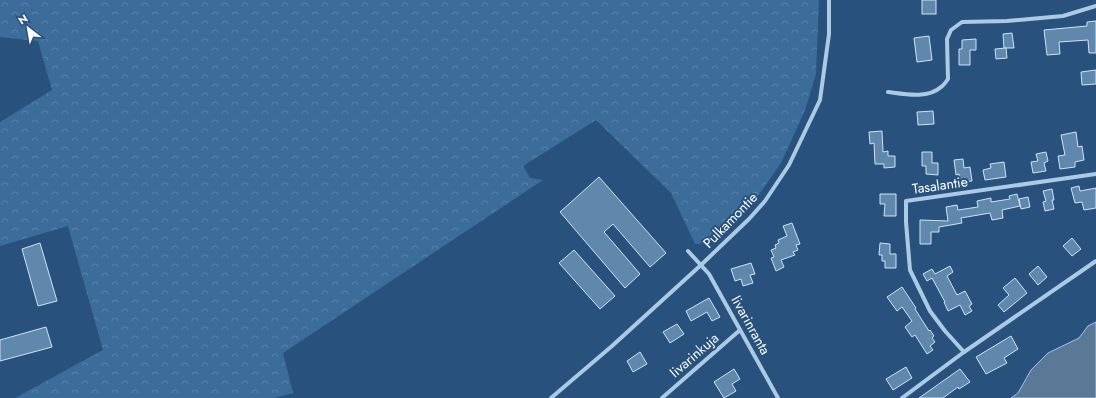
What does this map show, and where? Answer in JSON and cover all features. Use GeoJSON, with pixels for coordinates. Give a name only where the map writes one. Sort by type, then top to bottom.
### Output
{"type":"FeatureCollection","features":[{"type":"Feature","properties":{"kind":"street","name":"Pulkamontie"},"geometry":{"type":"LineString","coordinates":[[551,398],[612,346],[701,265],[749,219],[765,201],[789,165],[820,100],[829,34],[829,0]]}},
{"type":"Feature","properties":{"kind":"street"},"geometry":{"type":"LineString","coordinates":[[888,92],[917,94],[929,93],[940,88],[948,79],[947,39],[951,30],[962,22],[1007,21],[1063,16],[1096,6]]}},
{"type":"Feature","properties":{"kind":"street","name":"Tasalantie"},"geometry":{"type":"LineString","coordinates":[[964,352],[945,331],[930,311],[910,270],[906,202],[1096,174]]}},
{"type":"Feature","properties":{"kind":"street","name":"Iivarinranta"},"geometry":{"type":"LineString","coordinates":[[688,251],[709,274],[778,398]]}},
{"type":"Feature","properties":{"kind":"street"},"geometry":{"type":"LineString","coordinates":[[902,398],[964,352],[1096,261]]}},
{"type":"Feature","properties":{"kind":"street","name":"Iivarinkuja"},"geometry":{"type":"LineString","coordinates":[[662,398],[740,330]]}},
{"type":"Feature","properties":{"kind":"green space"},"geometry":{"type":"Polygon","coordinates":[[[0,0],[819,0],[816,74],[805,110],[781,163],[755,200],[707,243],[695,244],[671,193],[596,120],[523,166],[530,178],[543,180],[283,353],[293,393],[274,398],[15,398],[103,350],[68,226],[0,246],[0,122],[52,90],[38,41],[0,37],[0,0]]]}},
{"type":"Feature","properties":{"kind":"shaded area"},"geometry":{"type":"Polygon","coordinates":[[[1096,322],[1096,398],[1011,398],[1018,393],[1031,370],[1048,353],[1079,338],[1088,326],[1096,322]]]}},
{"type":"Feature","properties":{"kind":"building"},"geometry":{"type":"Polygon","coordinates":[[[922,0],[936,0],[936,14],[922,14],[922,0]]]}},
{"type":"Feature","properties":{"kind":"building"},"geometry":{"type":"Polygon","coordinates":[[[1096,21],[1096,53],[1089,53],[1088,40],[1059,42],[1060,54],[1047,55],[1044,30],[1087,26],[1087,22],[1096,21]]]}},
{"type":"Feature","properties":{"kind":"building"},"geometry":{"type":"Polygon","coordinates":[[[1012,33],[1014,48],[1004,48],[1003,34],[1012,33]]]}},
{"type":"Feature","properties":{"kind":"building"},"geometry":{"type":"Polygon","coordinates":[[[929,36],[932,60],[917,62],[914,38],[929,36]]]}},
{"type":"Feature","properties":{"kind":"building"},"geometry":{"type":"Polygon","coordinates":[[[976,39],[976,50],[970,50],[970,65],[959,65],[959,49],[962,49],[962,40],[976,39]]]}},
{"type":"Feature","properties":{"kind":"building"},"geometry":{"type":"Polygon","coordinates":[[[1006,48],[1007,58],[996,59],[995,49],[1006,48]]]}},
{"type":"Feature","properties":{"kind":"building"},"geometry":{"type":"Polygon","coordinates":[[[1096,70],[1096,84],[1082,85],[1081,72],[1096,70]]]}},
{"type":"Feature","properties":{"kind":"building"},"geometry":{"type":"Polygon","coordinates":[[[933,111],[934,124],[918,125],[917,112],[933,111]]]}},
{"type":"Feature","properties":{"kind":"building"},"geometry":{"type":"Polygon","coordinates":[[[882,131],[883,152],[888,151],[888,156],[895,156],[895,167],[884,168],[884,164],[875,164],[874,143],[870,144],[869,132],[882,131]]]}},
{"type":"Feature","properties":{"kind":"building"},"geometry":{"type":"Polygon","coordinates":[[[1076,132],[1078,147],[1082,146],[1084,160],[1075,162],[1075,167],[1060,169],[1058,156],[1065,155],[1061,135],[1076,132]]]}},
{"type":"Feature","properties":{"kind":"building"},"geometry":{"type":"Polygon","coordinates":[[[922,152],[932,152],[932,163],[938,163],[938,175],[926,174],[926,166],[922,166],[922,152]]]}},
{"type":"Feature","properties":{"kind":"building"},"geometry":{"type":"Polygon","coordinates":[[[1046,152],[1048,161],[1044,163],[1046,171],[1033,173],[1031,162],[1038,161],[1036,154],[1046,152]]]}},
{"type":"Feature","properties":{"kind":"building"},"geometry":{"type":"Polygon","coordinates":[[[963,159],[964,168],[970,167],[972,181],[960,182],[959,174],[956,175],[954,160],[963,159]]]}},
{"type":"Feature","properties":{"kind":"building"},"geometry":{"type":"Polygon","coordinates":[[[1004,162],[1006,177],[985,180],[983,170],[991,168],[990,164],[1004,162]]]}},
{"type":"Feature","properties":{"kind":"building"},"geometry":{"type":"Polygon","coordinates":[[[599,177],[666,253],[650,267],[613,224],[604,232],[640,274],[625,288],[560,212],[599,177]]]}},
{"type":"Feature","properties":{"kind":"building"},"geometry":{"type":"Polygon","coordinates":[[[1079,186],[1080,191],[1096,188],[1096,208],[1084,210],[1082,202],[1075,203],[1071,188],[1079,186]]]}},
{"type":"Feature","properties":{"kind":"building"},"geometry":{"type":"Polygon","coordinates":[[[1052,189],[1054,209],[1045,211],[1043,202],[1046,201],[1043,191],[1052,189]]]}},
{"type":"Feature","properties":{"kind":"building"},"geometry":{"type":"Polygon","coordinates":[[[880,194],[896,194],[896,216],[884,216],[885,204],[880,204],[880,194]]]}},
{"type":"Feature","properties":{"kind":"building"},"geometry":{"type":"Polygon","coordinates":[[[1017,194],[1020,206],[1002,210],[1003,218],[992,220],[990,213],[961,218],[962,223],[939,227],[939,232],[931,232],[931,244],[920,244],[920,220],[948,221],[946,207],[957,205],[958,210],[978,207],[977,201],[991,198],[991,202],[1010,199],[1009,196],[1017,194]]]}},
{"type":"Feature","properties":{"kind":"building"},"geometry":{"type":"Polygon","coordinates":[[[1028,197],[1030,207],[1021,209],[1019,199],[1028,197]]]}},
{"type":"Feature","properties":{"kind":"building"},"geometry":{"type":"Polygon","coordinates":[[[792,223],[800,244],[796,245],[798,250],[793,252],[795,255],[781,260],[784,267],[776,271],[771,258],[774,257],[771,250],[776,248],[775,245],[779,243],[778,240],[787,236],[783,226],[792,223]]]}},
{"type":"Feature","properties":{"kind":"building"},"geometry":{"type":"Polygon","coordinates":[[[1072,238],[1081,249],[1072,256],[1063,246],[1072,238]]]}},
{"type":"Feature","properties":{"kind":"building"},"geometry":{"type":"Polygon","coordinates":[[[40,243],[57,301],[38,306],[22,249],[40,243]]]}},
{"type":"Feature","properties":{"kind":"building"},"geometry":{"type":"Polygon","coordinates":[[[880,243],[890,244],[890,254],[896,254],[896,268],[885,268],[885,261],[882,261],[882,255],[879,255],[880,243]]]}},
{"type":"Feature","properties":{"kind":"building"},"geometry":{"type":"Polygon","coordinates":[[[574,250],[615,296],[600,309],[559,263],[574,250]]]}},
{"type":"Feature","properties":{"kind":"building"},"geometry":{"type":"Polygon","coordinates":[[[751,263],[755,274],[750,275],[753,283],[743,286],[741,279],[735,281],[731,269],[751,263]]]}},
{"type":"Feature","properties":{"kind":"building"},"geometry":{"type":"Polygon","coordinates":[[[950,266],[953,272],[947,276],[957,295],[965,291],[972,304],[969,306],[972,311],[965,315],[960,305],[948,311],[945,302],[932,278],[927,281],[923,274],[932,269],[935,274],[950,266]]]}},
{"type":"Feature","properties":{"kind":"building"},"geometry":{"type":"Polygon","coordinates":[[[1038,266],[1047,277],[1038,285],[1029,274],[1038,266]]]}},
{"type":"Feature","properties":{"kind":"building"},"geometry":{"type":"Polygon","coordinates":[[[1015,278],[1027,293],[1004,312],[998,305],[1009,295],[1003,288],[1015,278]]]}},
{"type":"Feature","properties":{"kind":"building"},"geometry":{"type":"Polygon","coordinates":[[[902,287],[929,331],[930,330],[934,336],[932,338],[935,342],[930,346],[933,350],[927,354],[915,335],[912,337],[905,327],[912,321],[902,307],[897,311],[887,297],[902,287]]]}},
{"type":"Feature","properties":{"kind":"building"},"geometry":{"type":"Polygon","coordinates":[[[709,298],[720,317],[712,321],[707,312],[691,321],[686,311],[709,298]]]}},
{"type":"Feature","properties":{"kind":"building"},"geometry":{"type":"Polygon","coordinates":[[[677,324],[684,334],[670,343],[663,332],[677,324]]]}},
{"type":"Feature","properties":{"kind":"building"},"geometry":{"type":"Polygon","coordinates":[[[46,327],[52,347],[0,361],[0,340],[46,327]]]}},
{"type":"Feature","properties":{"kind":"building"},"geometry":{"type":"Polygon","coordinates":[[[1011,336],[1018,349],[1004,358],[1007,363],[986,374],[976,357],[1011,336]]]}},
{"type":"Feature","properties":{"kind":"building"},"geometry":{"type":"Polygon","coordinates":[[[640,352],[647,364],[633,372],[627,361],[640,352]]]}},
{"type":"Feature","properties":{"kind":"building"},"geometry":{"type":"Polygon","coordinates":[[[906,367],[912,378],[893,390],[886,379],[906,367]]]}},
{"type":"Feature","properties":{"kind":"building"},"geometry":{"type":"Polygon","coordinates":[[[734,369],[740,379],[732,384],[736,391],[724,398],[714,382],[734,369]]]}},
{"type":"Feature","properties":{"kind":"building"},"geometry":{"type":"Polygon","coordinates":[[[960,369],[970,382],[959,389],[958,387],[943,398],[919,398],[960,369]]]}}]}
